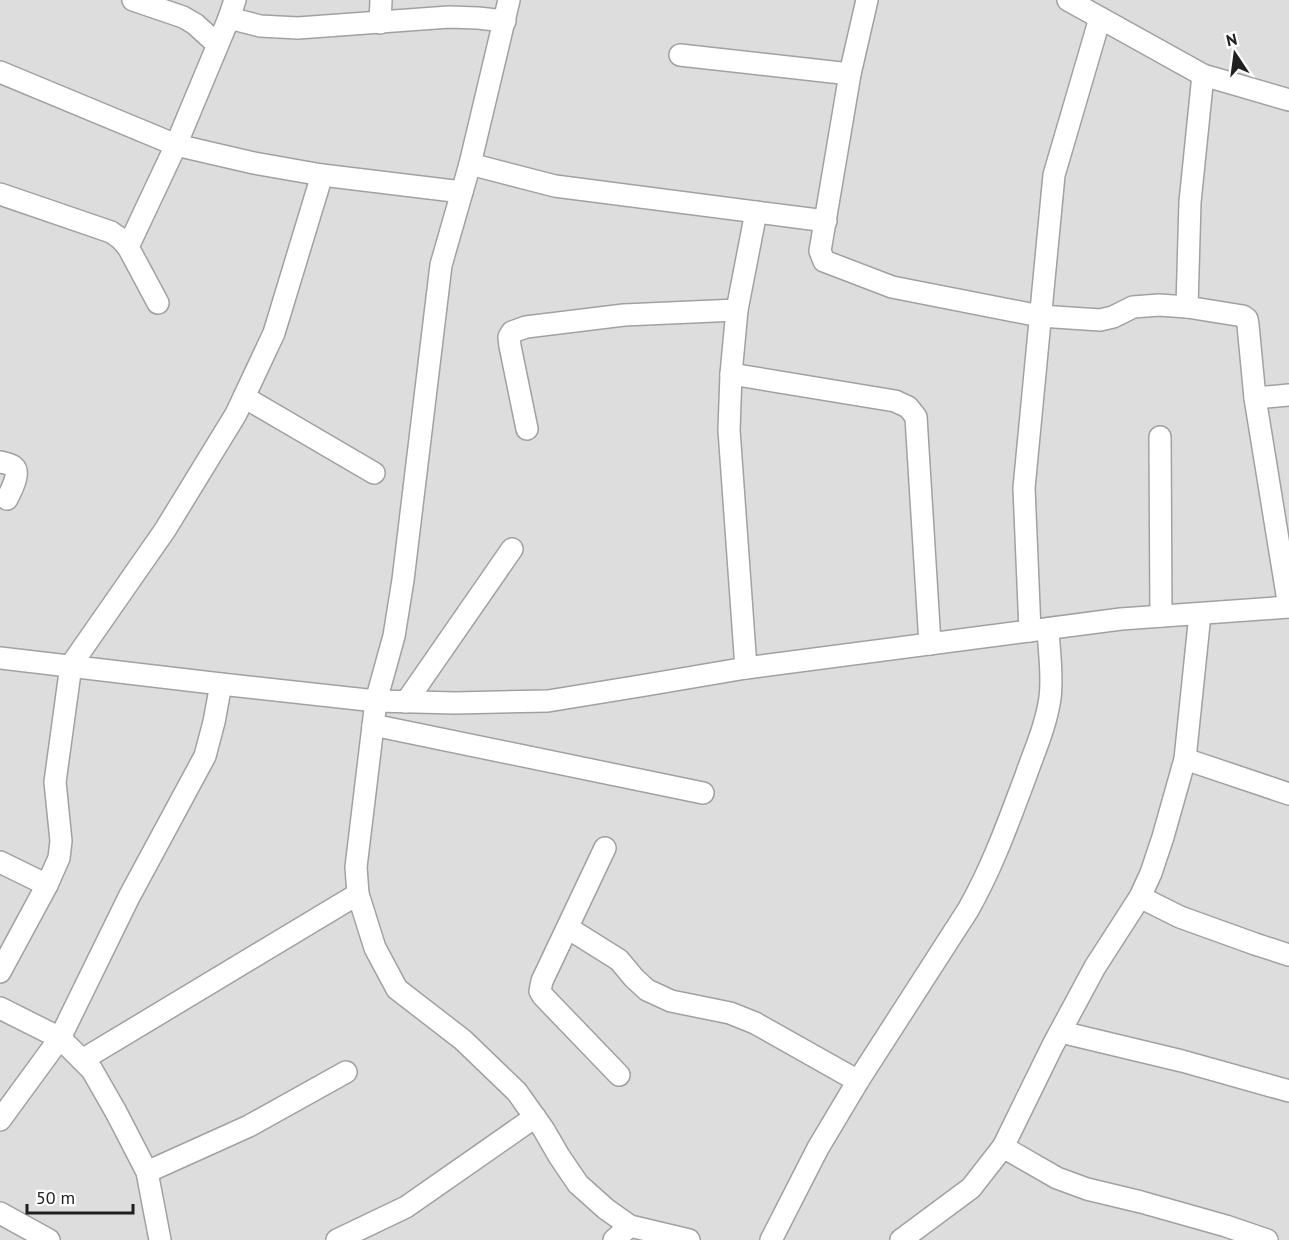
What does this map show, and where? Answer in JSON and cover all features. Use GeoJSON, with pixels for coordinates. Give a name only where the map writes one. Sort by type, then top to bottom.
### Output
{"type":"FeatureCollection","features":[{"type":"Feature","properties":{"kind":"street"},"geometry":{"type":"LineString","coordinates":[[133,0],[183,17],[195,24],[217,45]]}},
{"type":"Feature","properties":{"kind":"street"},"geometry":{"type":"LineString","coordinates":[[380,23],[381,0]]}},
{"type":"Feature","properties":{"kind":"street"},"geometry":{"type":"LineString","coordinates":[[509,0],[470,164],[441,265],[403,580],[394,636],[376,701],[356,867],[358,894],[375,948],[397,988],[463,1040],[517,1092],[578,1184],[606,1209],[630,1226],[689,1240]]}},
{"type":"Feature","properties":{"kind":"street"},"geometry":{"type":"LineString","coordinates":[[867,0],[850,74],[820,251],[824,261],[892,287],[1040,316],[1100,320],[1113,317],[1133,307],[1159,305],[1187,307],[1243,316],[1247,319],[1283,607],[1289,617]]}},
{"type":"Feature","properties":{"kind":"street"},"geometry":{"type":"LineString","coordinates":[[1068,0],[1203,75],[1289,100]]}},
{"type":"Feature","properties":{"kind":"street"},"geometry":{"type":"LineString","coordinates":[[128,248],[176,146],[232,9],[260,26],[298,28],[449,17],[505,21]]}},
{"type":"Feature","properties":{"kind":"street"},"geometry":{"type":"LineString","coordinates":[[771,1240],[818,1148],[982,885],[1043,730],[1050,699],[1051,672],[1039,630],[1024,488],[1054,175],[1100,18]]}},
{"type":"Feature","properties":{"kind":"street"},"geometry":{"type":"LineString","coordinates":[[680,55],[850,74]]}},
{"type":"Feature","properties":{"kind":"street"},"geometry":{"type":"LineString","coordinates":[[0,72],[176,146],[322,175],[462,192]]}},
{"type":"Feature","properties":{"kind":"street"},"geometry":{"type":"LineString","coordinates":[[1187,307],[1190,202],[1203,75]]}},
{"type":"Feature","properties":{"kind":"street"},"geometry":{"type":"LineString","coordinates":[[470,164],[555,186],[826,221]]}},
{"type":"Feature","properties":{"kind":"street"},"geometry":{"type":"LineString","coordinates":[[0,972],[59,858],[61,841],[55,782],[71,666],[165,531],[236,414],[274,333],[322,175]]}},
{"type":"Feature","properties":{"kind":"street"},"geometry":{"type":"LineString","coordinates":[[0,195],[111,232],[128,248],[158,303]]}},
{"type":"Feature","properties":{"kind":"street"},"geometry":{"type":"LineString","coordinates":[[746,668],[729,430],[737,310],[756,212]]}},
{"type":"Feature","properties":{"kind":"street"},"geometry":{"type":"LineString","coordinates":[[527,429],[510,346],[509,337],[512,332],[526,327],[624,315],[737,310]]}},
{"type":"Feature","properties":{"kind":"street"},"geometry":{"type":"LineString","coordinates":[[731,374],[895,401],[908,407],[916,417],[930,644]]}},
{"type":"Feature","properties":{"kind":"street"},"geometry":{"type":"LineString","coordinates":[[1256,398],[1289,395]]}},
{"type":"Feature","properties":{"kind":"street"},"geometry":{"type":"LineString","coordinates":[[244,398],[374,473]]}},
{"type":"Feature","properties":{"kind":"street"},"geometry":{"type":"LineString","coordinates":[[1160,437],[1161,616]]}},
{"type":"Feature","properties":{"kind":"street"},"geometry":{"type":"LineString","coordinates":[[0,462],[14,466],[17,475],[7,499]]}},
{"type":"Feature","properties":{"kind":"street"},"geometry":{"type":"LineString","coordinates":[[406,702],[512,549]]}},
{"type":"Feature","properties":{"kind":"street"},"geometry":{"type":"LineString","coordinates":[[0,657],[376,701],[548,700],[646,686],[746,668],[1121,619],[1283,607]]}},
{"type":"Feature","properties":{"kind":"street"},"geometry":{"type":"LineString","coordinates":[[901,1240],[971,1188],[1002,1147],[1095,967],[1140,897],[1163,837],[1185,759],[1200,614]]}},
{"type":"Feature","properties":{"kind":"street"},"geometry":{"type":"LineString","coordinates":[[0,1120],[60,1038],[129,897],[205,756],[221,684]]}},
{"type":"Feature","properties":{"kind":"street"},"geometry":{"type":"LineString","coordinates":[[373,725],[703,793]]}},
{"type":"Feature","properties":{"kind":"street"},"geometry":{"type":"LineString","coordinates":[[1185,759],[1289,794]]}},
{"type":"Feature","properties":{"kind":"street"},"geometry":{"type":"LineString","coordinates":[[605,848],[542,981],[540,991],[619,1075]]}},
{"type":"Feature","properties":{"kind":"street"},"geometry":{"type":"LineString","coordinates":[[0,862],[47,885]]}},
{"type":"Feature","properties":{"kind":"street"},"geometry":{"type":"LineString","coordinates":[[82,1060],[358,894]]}},
{"type":"Feature","properties":{"kind":"street"},"geometry":{"type":"LineString","coordinates":[[1140,897],[1180,917],[1289,955]]}},
{"type":"Feature","properties":{"kind":"street"},"geometry":{"type":"LineString","coordinates":[[568,928],[619,960],[647,990],[671,1001],[730,1013],[755,1023],[858,1081]]}},
{"type":"Feature","properties":{"kind":"street"},"geometry":{"type":"LineString","coordinates":[[0,1008],[60,1038],[92,1070],[147,1172],[160,1240]]}},
{"type":"Feature","properties":{"kind":"street"},"geometry":{"type":"LineString","coordinates":[[1061,1032],[1182,1061],[1289,1091]]}},
{"type":"Feature","properties":{"kind":"street"},"geometry":{"type":"LineString","coordinates":[[147,1172],[249,1126],[346,1072]]}},
{"type":"Feature","properties":{"kind":"street"},"geometry":{"type":"LineString","coordinates":[[337,1240],[406,1207],[535,1117]]}},
{"type":"Feature","properties":{"kind":"street"},"geometry":{"type":"LineString","coordinates":[[1002,1147],[1027,1163],[1067,1182],[1226,1226],[1267,1240]]}},
{"type":"Feature","properties":{"kind":"street"},"geometry":{"type":"LineString","coordinates":[[0,1213],[49,1240]]}},
{"type":"Feature","properties":{"kind":"street"},"geometry":{"type":"LineString","coordinates":[[614,1240],[630,1226]]}},
{"type":"Feature","properties":{"kind":"shaded area"},"geometry":{"type":"Polygon","coordinates":[[[0,0],[1289,0],[1289,1240],[0,1240],[0,0]]]}}]}
